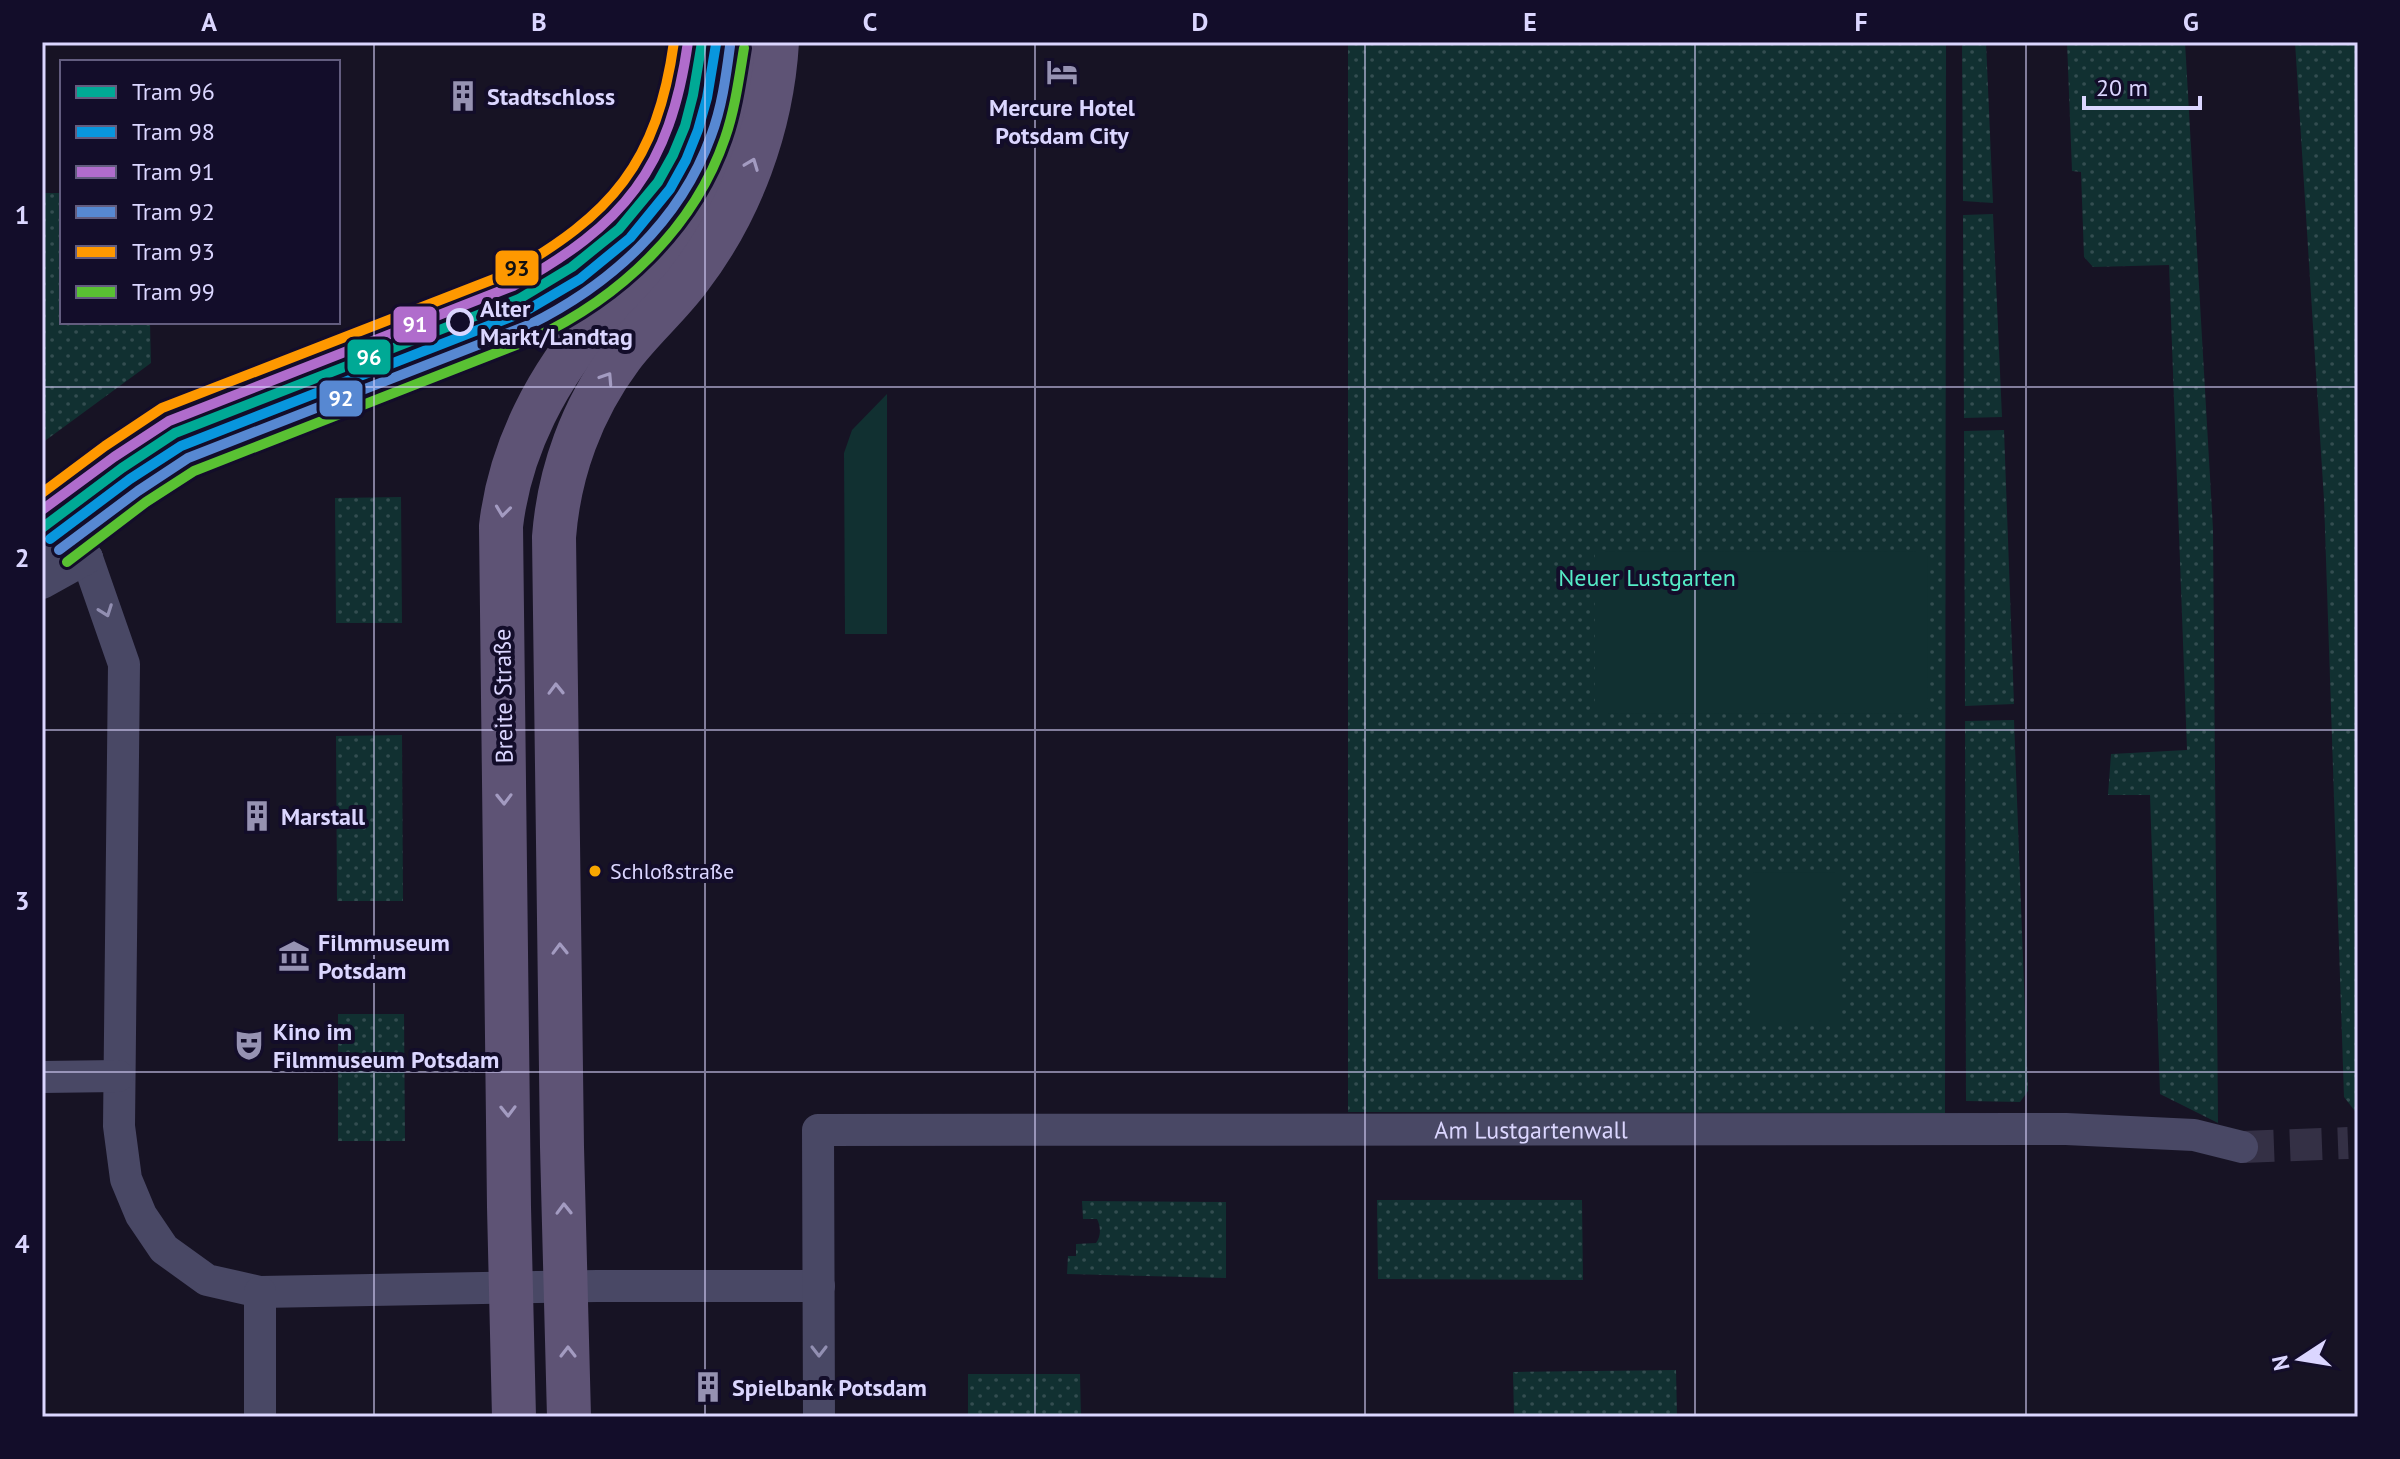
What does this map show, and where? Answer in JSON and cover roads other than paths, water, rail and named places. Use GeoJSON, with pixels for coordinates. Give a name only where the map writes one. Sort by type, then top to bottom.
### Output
{"type":"FeatureCollection","features":[{"type":"Feature","properties":{"kind":"main road","name":"Breite Straße"},"geometry":{"type":"LineString","coordinates":[[514,1417],[501,526],[504,498],[510,469],[524,436],[561,368],[602,314],[651,264],[690,208],[718,145],[729,111],[737,78],[740,42]]}},
{"type":"Feature","properties":{"kind":"main road"},"geometry":{"type":"LineString","coordinates":[[569,1417],[554,537],[557,504],[585,415],[602,385],[621,357],[689,279],[726,221],[742,189],[764,124],[777,42]]}},
{"type":"Feature","properties":{"kind":"street"},"geometry":{"type":"LineString","coordinates":[[42,551],[87,558]]}},
{"type":"Feature","properties":{"kind":"street"},"geometry":{"type":"LineString","coordinates":[[42,583],[87,558]]}},
{"type":"Feature","properties":{"kind":"street"},"geometry":{"type":"LineString","coordinates":[[87,558],[124,664],[119,1126],[126,1179],[141,1215],[164,1249],[207,1280],[260,1292],[819,1286],[819,1417]]}},
{"type":"Feature","properties":{"kind":"street"},"geometry":{"type":"LineString","coordinates":[[42,1077],[118,1076]]}},
{"type":"Feature","properties":{"kind":"street","name":"Am Lustgartenwall"},"geometry":{"type":"LineString","coordinates":[[819,1286],[818,1130],[2066,1129],[2194,1135],[2242,1147]]}},
{"type":"Feature","properties":{"kind":"street"},"geometry":{"type":"LineString","coordinates":[[260,1292],[260,1417]]}},
{"type":"Feature","properties":{"kind":"tunnel"},"geometry":{"type":"LineString","coordinates":[[2242,1147],[2348,1143]]}},
{"type":"Feature","properties":{"kind":"tram line","name":"93"},"geometry":{"type":"LineString","coordinates":[[42,493],[162,408],[507,274],[575,230],[602,207],[624,181],[641,153],[656,121],[674,42]]}},
{"type":"Feature","properties":{"kind":"tram line","name":"91"},"geometry":{"type":"LineString","coordinates":[[42,510],[169,421],[513,286],[585,240],[635,189],[654,159],[669,125],[688,42]]}},
{"type":"Feature","properties":{"kind":"tram line","name":"96"},"geometry":{"type":"LineString","coordinates":[[42,528],[175,433],[519,299],[572,267],[619,229],[658,182],[685,126],[702,42]]}},
{"type":"Feature","properties":{"kind":"tram line","name":"98"},"geometry":{"type":"LineString","coordinates":[[50,539],[130,479],[181,446],[524,312],[580,279],[630,238],[670,189],[698,130],[716,44]]}},
{"type":"Feature","properties":{"kind":"tram line","name":"92"},"geometry":{"type":"LineString","coordinates":[[59,550],[188,458],[529,325],[587,291],[639,248],[681,196],[698,167],[715,125],[730,46]]}},
{"type":"Feature","properties":{"kind":"tram line","name":"99"},"geometry":{"type":"LineString","coordinates":[[67,562],[146,502],[194,471],[534,338],[565,322],[624,281],[673,231],[711,171],[734,105],[744,48]]}},
{"type":"Feature","properties":{"kind":"place","name":"Mercure Hotel Potsdam City"},"geometry":{"type":"Point","coordinates":[1062,72]}},
{"type":"Feature","properties":{"kind":"place","name":"Stadtschloss"},"geometry":{"type":"Point","coordinates":[463,96]}},
{"type":"Feature","properties":{"kind":"place","name":"Alter Markt/Landtag"},"geometry":{"type":"Point","coordinates":[460,322]}},
{"type":"Feature","properties":{"kind":"place","name":"Marstall"},"geometry":{"type":"Point","coordinates":[257,816]}},
{"type":"Feature","properties":{"kind":"place","name":"Schloßstraße"},"geometry":{"type":"Point","coordinates":[595,871]}},
{"type":"Feature","properties":{"kind":"place","name":"Filmmuseum Potsdam"},"geometry":{"type":"Point","coordinates":[294,956]}},
{"type":"Feature","properties":{"kind":"place","name":"Kino im Filmmuseum Potsdam"},"geometry":{"type":"Point","coordinates":[249,1045]}},
{"type":"Feature","properties":{"kind":"place","name":"Spielbank Potsdam"},"geometry":{"type":"Point","coordinates":[708,1387]}},
{"type":"Feature","properties":{"kind":"park label","name":"Neuer Lustgarten"},"geometry":{"type":"Point","coordinates":[1647,577]}}]}
